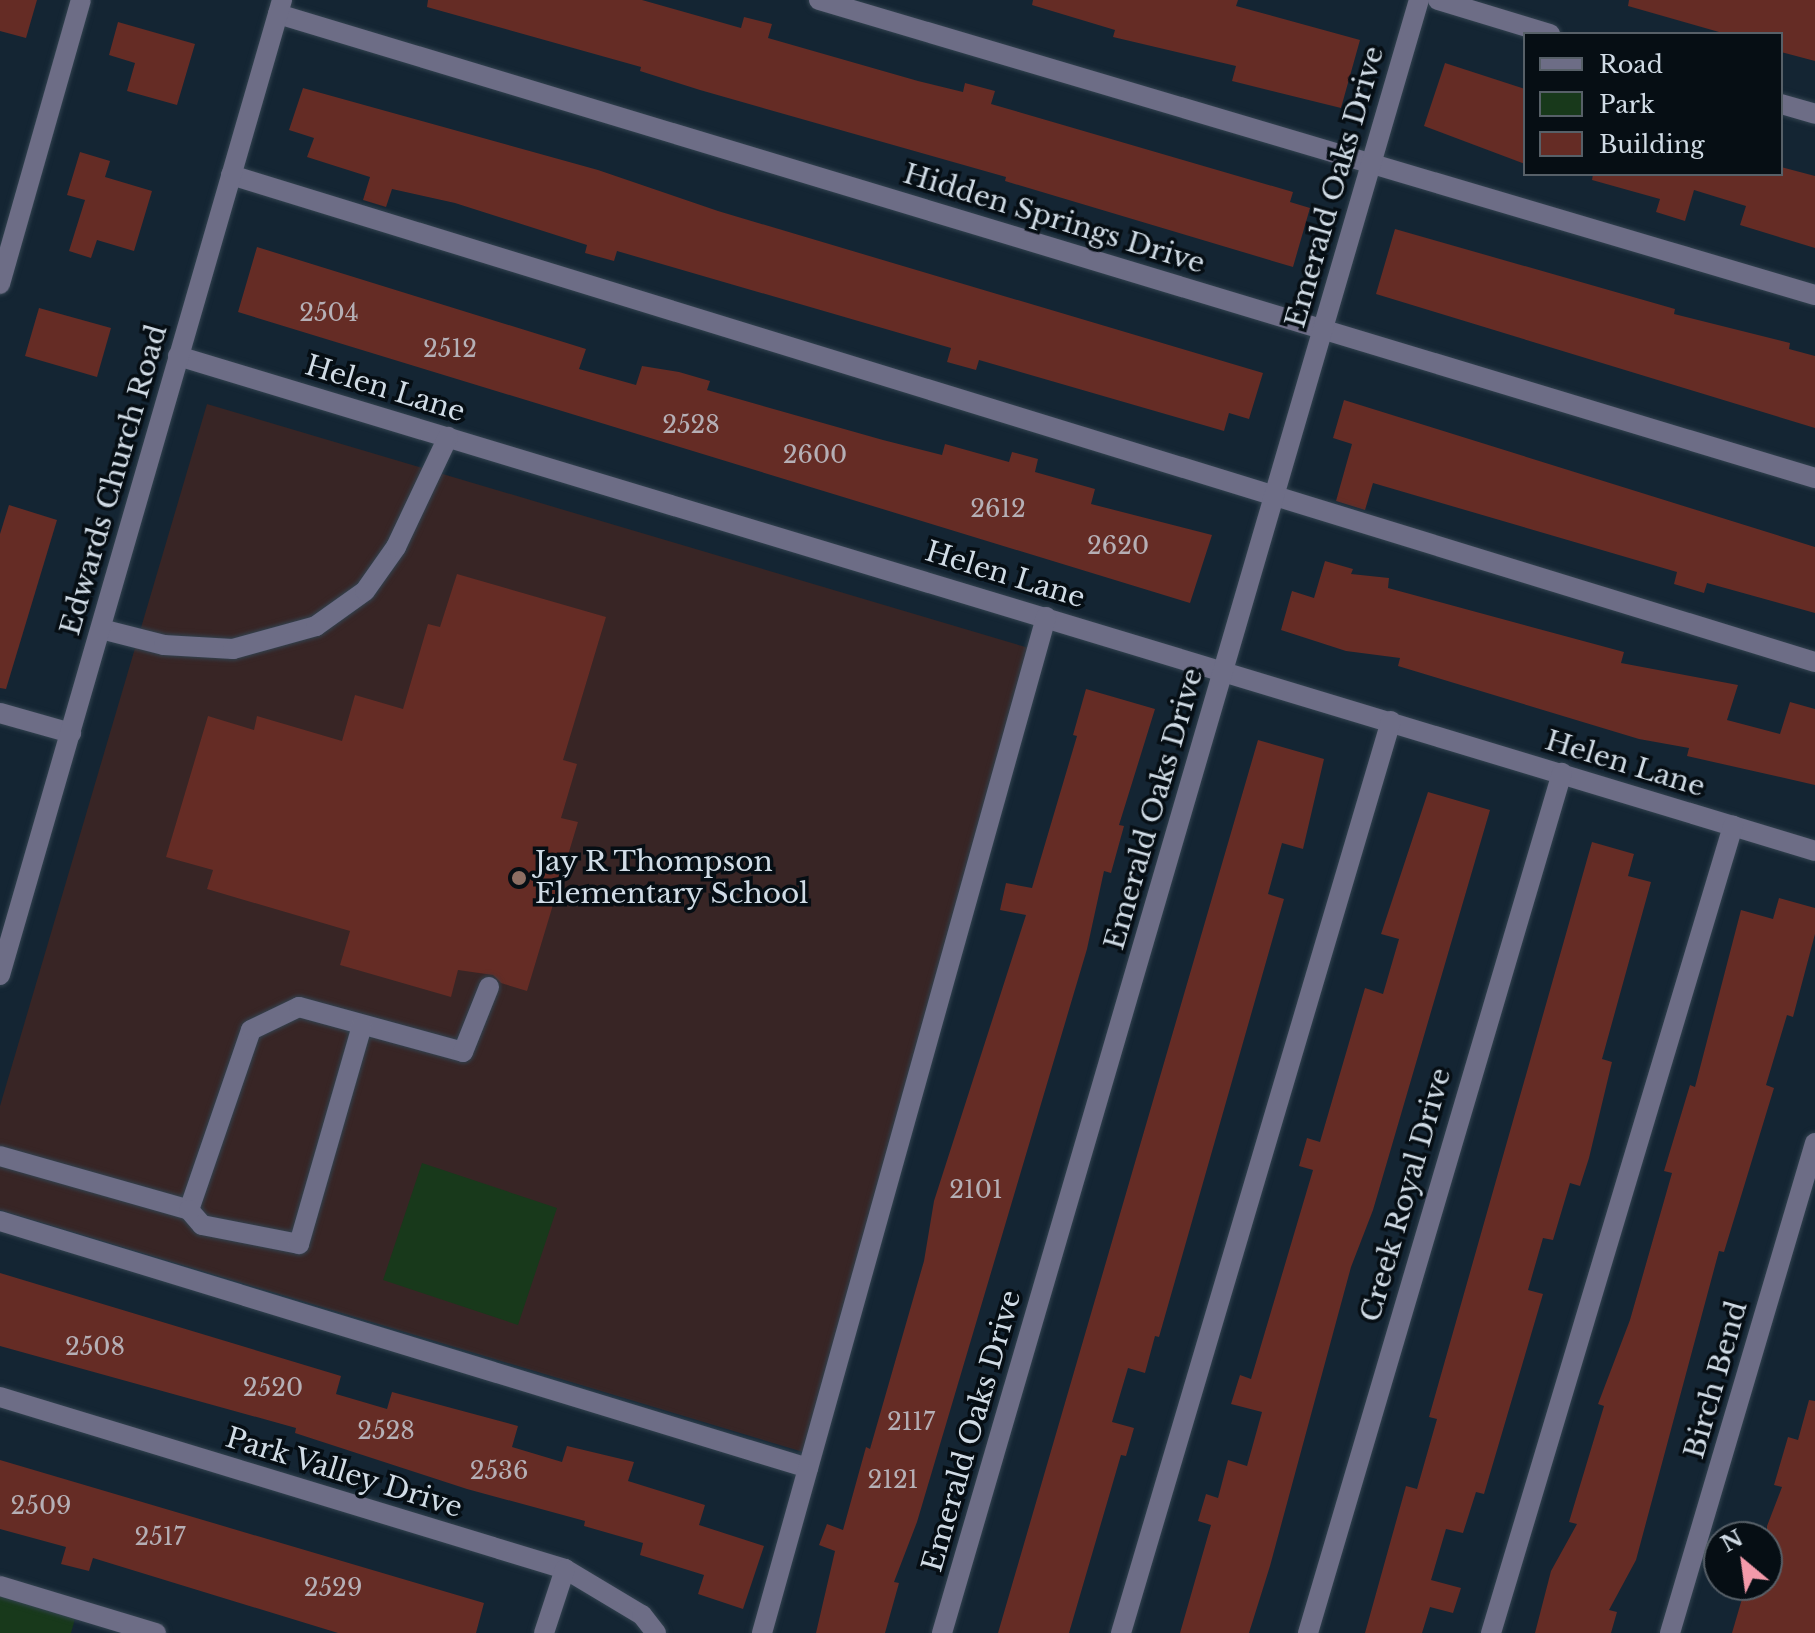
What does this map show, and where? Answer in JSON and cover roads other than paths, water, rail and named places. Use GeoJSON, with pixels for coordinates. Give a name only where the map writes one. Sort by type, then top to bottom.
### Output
{"type":"FeatureCollection","features":[{"type":"Feature","properties":{"kind":"street"},"geometry":{"type":"LineString","coordinates":[[0,284],[81,0]]}},
{"type":"Feature","properties":{"kind":"street"},"geometry":{"type":"LineString","coordinates":[[819,0],[1372,161],[1815,295]]}},
{"type":"Feature","properties":{"kind":"street","name":"Emerald Oaks Drive"},"geometry":{"type":"LineString","coordinates":[[942,1633],[1419,0]]}},
{"type":"Feature","properties":{"kind":"street"},"geometry":{"type":"LineString","coordinates":[[1438,0],[1543,32]]}},
{"type":"Feature","properties":{"kind":"street","name":"Edwards Church Road"},"geometry":{"type":"LineString","coordinates":[[0,975],[280,7]]}},
{"type":"Feature","properties":{"kind":"street","name":"Hidden Springs Drive"},"geometry":{"type":"LineString","coordinates":[[280,7],[1815,478]]}},
{"type":"Feature","properties":{"kind":"street"},"geometry":{"type":"LineString","coordinates":[[1783,105],[1815,114]]}},
{"type":"Feature","properties":{"kind":"street"},"geometry":{"type":"LineString","coordinates":[[231,175],[1815,662]]}},
{"type":"Feature","properties":{"kind":"street","name":"Helen Lane"},"geometry":{"type":"LineString","coordinates":[[178,356],[1815,851]]}},
{"type":"Feature","properties":{"kind":"street"},"geometry":{"type":"LineString","coordinates":[[101,629],[164,645],[233,649],[316,626],[365,591],[396,547],[448,437]]}},
{"type":"Feature","properties":{"kind":"street"},"geometry":{"type":"LineString","coordinates":[[762,1633],[1046,617]]}},
{"type":"Feature","properties":{"kind":"street"},"geometry":{"type":"LineString","coordinates":[[0,713],[71,733]]}},
{"type":"Feature","properties":{"kind":"street"},"geometry":{"type":"LineString","coordinates":[[1121,1633],[1391,721]]}},
{"type":"Feature","properties":{"kind":"street","name":"Creek Royal Drive"},"geometry":{"type":"LineString","coordinates":[[1308,1633],[1562,773]]}},
{"type":"Feature","properties":{"kind":"street"},"geometry":{"type":"LineString","coordinates":[[1491,1633],[1733,826]]}},
{"type":"Feature","properties":{"kind":"street"},"geometry":{"type":"LineString","coordinates":[[0,900],[20,906]]}},
{"type":"Feature","properties":{"kind":"street"},"geometry":{"type":"LineString","coordinates":[[189,1210],[251,1030],[299,1007],[463,1052],[489,987]]}},
{"type":"Feature","properties":{"kind":"street"},"geometry":{"type":"LineString","coordinates":[[0,1156],[189,1210],[202,1225],[299,1244],[362,1026]]}},
{"type":"Feature","properties":{"kind":"street","name":"Birch Bend"},"geometry":{"type":"LineString","coordinates":[[1670,1633],[1815,1143]]}},
{"type":"Feature","properties":{"kind":"street"},"geometry":{"type":"LineString","coordinates":[[0,1221],[808,1468]]}},
{"type":"Feature","properties":{"kind":"street","name":"Park Valley Drive"},"geometry":{"type":"LineString","coordinates":[[0,1397],[565,1569],[642,1615],[656,1633]]}},
{"type":"Feature","properties":{"kind":"street"},"geometry":{"type":"LineString","coordinates":[[544,1633],[565,1569]]}},
{"type":"Feature","properties":{"kind":"street"},"geometry":{"type":"LineString","coordinates":[[0,1586],[156,1633]]}},
{"type":"Feature","properties":{"kind":"place","name":"Jay R Thompson Elementary School"},"geometry":{"type":"Point","coordinates":[519,878]}}]}
